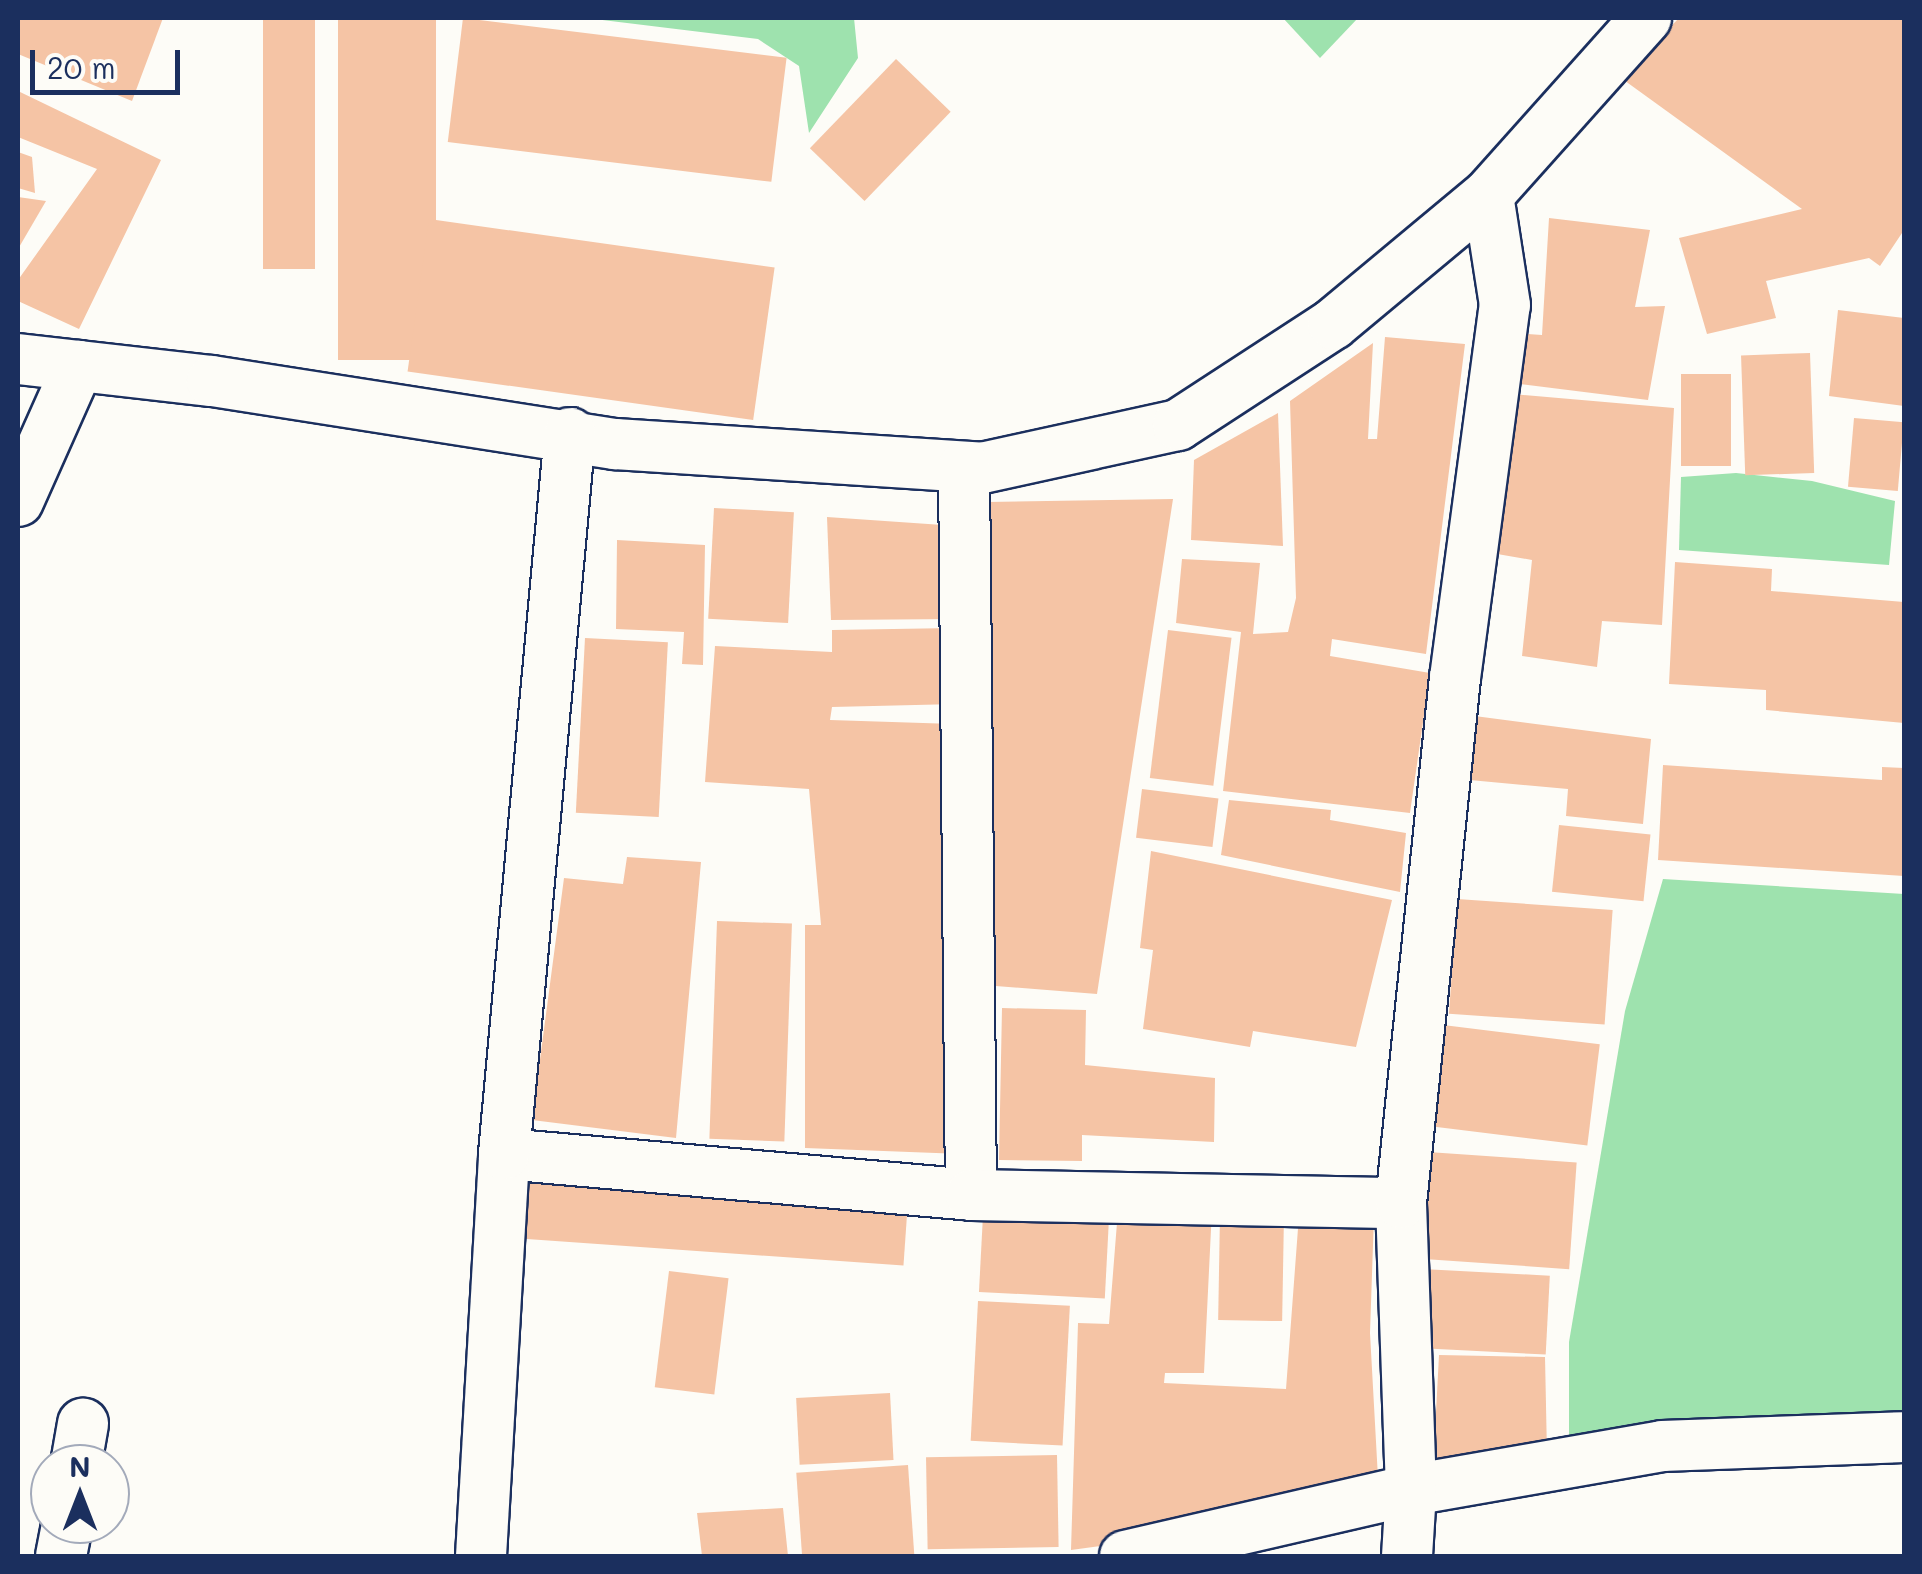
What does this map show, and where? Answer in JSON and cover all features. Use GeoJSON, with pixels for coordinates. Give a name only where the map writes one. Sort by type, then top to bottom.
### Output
{"type":"FeatureCollection","features":[{"type":"Feature","properties":{"kind":"street"},"geometry":{"type":"LineString","coordinates":[[18,359],[570,433],[615,444],[964,467],[1178,424],[1333,324],[1488,195],[1646,18]]}},
{"type":"Feature","properties":{"kind":"street"},"geometry":{"type":"LineString","coordinates":[[1407,1556],[1411,1490],[1401,1203],[1456,678],[1504,305],[1488,195]]}},
{"type":"Feature","properties":{"kind":"street"},"geometry":{"type":"LineString","coordinates":[[18,501],[78,366]]}},
{"type":"Feature","properties":{"kind":"street"},"geometry":{"type":"LineString","coordinates":[[481,1556],[504,1154],[570,433]]}},
{"type":"Feature","properties":{"kind":"street"},"geometry":{"type":"LineString","coordinates":[[964,467],[971,1195]]}},
{"type":"Feature","properties":{"kind":"street"},"geometry":{"type":"LineString","coordinates":[[504,1154],[971,1195],[1401,1203]]}},
{"type":"Feature","properties":{"kind":"street"},"geometry":{"type":"LineString","coordinates":[[1125,1556],[1411,1490],[1662,1446],[1904,1437]]}},
{"type":"Feature","properties":{"kind":"green space"},"geometry":{"type":"Polygon","coordinates":[[[586,18],[854,18],[858,58],[809,133],[799,66],[758,39],[586,18]]]}},
{"type":"Feature","properties":{"kind":"green space"},"geometry":{"type":"Polygon","coordinates":[[[1283,18],[1358,18],[1320,58],[1283,18]]]}},
{"type":"Feature","properties":{"kind":"green space"},"geometry":{"type":"Polygon","coordinates":[[[1736,473],[1812,481],[1895,501],[1889,565],[1679,550],[1681,477],[1736,473]]]}},
{"type":"Feature","properties":{"kind":"green space"},"geometry":{"type":"Polygon","coordinates":[[[1663,879],[1904,894],[1904,1413],[1569,1441],[1569,1342],[1625,1011],[1663,879]]]}},
{"type":"Feature","properties":{"kind":"building"},"geometry":{"type":"Polygon","coordinates":[[[18,18],[163,18],[132,101],[18,54],[18,18]]]}},
{"type":"Feature","properties":{"kind":"building"},"geometry":{"type":"Polygon","coordinates":[[[263,18],[315,18],[315,269],[263,269],[263,18]]]}},
{"type":"Feature","properties":{"kind":"building"},"geometry":{"type":"Polygon","coordinates":[[[338,18],[436,18],[436,360],[338,360],[338,18]]]}},
{"type":"Feature","properties":{"kind":"building"},"geometry":{"type":"Polygon","coordinates":[[[463,18],[787,58],[771,182],[448,142],[463,18]]]}},
{"type":"Feature","properties":{"kind":"building"},"geometry":{"type":"Polygon","coordinates":[[[1679,18],[1904,18],[1904,230],[1880,266],[1869,258],[1766,281],[1776,318],[1707,334],[1679,238],[1802,209],[1621,78],[1679,18]]]}},
{"type":"Feature","properties":{"kind":"building"},"geometry":{"type":"Polygon","coordinates":[[[896,59],[951,112],[865,201],[810,148],[896,59]]]}},
{"type":"Feature","properties":{"kind":"building"},"geometry":{"type":"Polygon","coordinates":[[[18,91],[161,160],[79,329],[18,301],[18,280],[97,169],[18,137],[18,91]]]}},
{"type":"Feature","properties":{"kind":"building"},"geometry":{"type":"Polygon","coordinates":[[[18,152],[32,157],[35,193],[18,188],[18,152]]]}},
{"type":"Feature","properties":{"kind":"building"},"geometry":{"type":"Polygon","coordinates":[[[18,197],[46,201],[18,249],[18,197]]]}},
{"type":"Feature","properties":{"kind":"building"},"geometry":{"type":"Polygon","coordinates":[[[1549,218],[1650,230],[1635,307],[1665,306],[1648,400],[1511,383],[1512,333],[1542,335],[1549,218]]]}},
{"type":"Feature","properties":{"kind":"building"},"geometry":{"type":"Polygon","coordinates":[[[429,219],[775,268],[753,420],[408,372],[429,219]]]}},
{"type":"Feature","properties":{"kind":"building"},"geometry":{"type":"Polygon","coordinates":[[[1838,310],[1904,318],[1904,406],[1829,396],[1838,310]]]}},
{"type":"Feature","properties":{"kind":"building"},"geometry":{"type":"Polygon","coordinates":[[[1385,337],[1465,344],[1426,654],[1332,639],[1330,656],[1430,673],[1410,813],[1223,791],[1241,632],[1176,623],[1182,559],[1260,563],[1253,634],[1288,632],[1296,598],[1290,401],[1373,343],[1368,439],[1377,439],[1385,337]]]}},
{"type":"Feature","properties":{"kind":"building"},"geometry":{"type":"Polygon","coordinates":[[[1810,353],[1814,473],[1745,475],[1741,355],[1810,353]]]}},
{"type":"Feature","properties":{"kind":"building"},"geometry":{"type":"Polygon","coordinates":[[[1681,374],[1731,374],[1731,466],[1681,466],[1681,374]]]}},
{"type":"Feature","properties":{"kind":"building"},"geometry":{"type":"Polygon","coordinates":[[[1501,393],[1674,408],[1662,625],[1602,621],[1597,667],[1522,656],[1532,560],[1480,551],[1501,393]]]}},
{"type":"Feature","properties":{"kind":"building"},"geometry":{"type":"Polygon","coordinates":[[[1278,413],[1283,546],[1191,540],[1194,460],[1278,413]]]}},
{"type":"Feature","properties":{"kind":"building"},"geometry":{"type":"Polygon","coordinates":[[[1854,418],[1904,422],[1898,491],[1848,487],[1854,418]]]}},
{"type":"Feature","properties":{"kind":"building"},"geometry":{"type":"Polygon","coordinates":[[[1173,499],[1097,994],[983,985],[987,502],[1173,499]]]}},
{"type":"Feature","properties":{"kind":"building"},"geometry":{"type":"Polygon","coordinates":[[[714,508],[794,512],[788,623],[708,619],[714,508]]]}},
{"type":"Feature","properties":{"kind":"building"},"geometry":{"type":"Polygon","coordinates":[[[827,517],[957,526],[955,619],[831,620],[827,517]]]}},
{"type":"Feature","properties":{"kind":"building"},"geometry":{"type":"Polygon","coordinates":[[[617,540],[705,545],[703,665],[682,664],[684,632],[616,629],[617,540]]]}},
{"type":"Feature","properties":{"kind":"building"},"geometry":{"type":"Polygon","coordinates":[[[1675,562],[1772,569],[1771,591],[1904,602],[1904,723],[1766,710],[1766,690],[1669,684],[1675,562]]]}},
{"type":"Feature","properties":{"kind":"building"},"geometry":{"type":"Polygon","coordinates":[[[954,628],[957,704],[832,707],[830,720],[954,724],[962,1154],[805,1148],[805,925],[821,925],[809,789],[705,782],[715,646],[832,652],[832,630],[954,628]]]}},
{"type":"Feature","properties":{"kind":"building"},"geometry":{"type":"Polygon","coordinates":[[[1168,630],[1232,638],[1213,786],[1150,778],[1168,630]]]}},
{"type":"Feature","properties":{"kind":"building"},"geometry":{"type":"Polygon","coordinates":[[[585,638],[668,642],[659,817],[576,813],[585,638]]]}},
{"type":"Feature","properties":{"kind":"building"},"geometry":{"type":"Polygon","coordinates":[[[1467,715],[1651,739],[1643,824],[1566,816],[1568,789],[1459,779],[1467,715]]]}},
{"type":"Feature","properties":{"kind":"building"},"geometry":{"type":"Polygon","coordinates":[[[1663,765],[1882,780],[1882,767],[1904,768],[1904,876],[1658,860],[1663,765]]]}},
{"type":"Feature","properties":{"kind":"building"},"geometry":{"type":"Polygon","coordinates":[[[1142,789],[1218,798],[1212,847],[1136,838],[1142,789]]]}},
{"type":"Feature","properties":{"kind":"building"},"geometry":{"type":"Polygon","coordinates":[[[1229,800],[1331,810],[1330,820],[1406,833],[1400,892],[1221,855],[1229,800]]]}},
{"type":"Feature","properties":{"kind":"building"},"geometry":{"type":"Polygon","coordinates":[[[1559,825],[1650,835],[1643,901],[1552,892],[1559,825]]]}},
{"type":"Feature","properties":{"kind":"building"},"geometry":{"type":"Polygon","coordinates":[[[1151,851],[1392,900],[1356,1047],[1253,1031],[1250,1047],[1143,1029],[1153,950],[1140,948],[1151,851]]]}},
{"type":"Feature","properties":{"kind":"building"},"geometry":{"type":"Polygon","coordinates":[[[627,857],[701,862],[676,1138],[532,1120],[564,878],[623,884],[627,857]]]}},
{"type":"Feature","properties":{"kind":"building"},"geometry":{"type":"Polygon","coordinates":[[[1457,899],[1613,910],[1605,1025],[1449,1014],[1457,899]]]}},
{"type":"Feature","properties":{"kind":"building"},"geometry":{"type":"Polygon","coordinates":[[[717,921],[792,924],[784,1141],[709,1139],[717,921]]]}},
{"type":"Feature","properties":{"kind":"building"},"geometry":{"type":"Polygon","coordinates":[[[1002,1008],[1086,1010],[1085,1065],[1215,1078],[1214,1142],[1082,1135],[1082,1161],[999,1160],[1002,1008]]]}},
{"type":"Feature","properties":{"kind":"building"},"geometry":{"type":"Polygon","coordinates":[[[1435,1024],[1600,1044],[1587,1145],[1423,1125],[1435,1024]]]}},
{"type":"Feature","properties":{"kind":"building"},"geometry":{"type":"Polygon","coordinates":[[[1428,1152],[1577,1162],[1569,1269],[1421,1259],[1428,1152]]]}},
{"type":"Feature","properties":{"kind":"building"},"geometry":{"type":"Polygon","coordinates":[[[528,1173],[908,1200],[903,1265],[523,1239],[528,1173]]]}},
{"type":"Feature","properties":{"kind":"building"},"geometry":{"type":"Polygon","coordinates":[[[1212,1209],[1204,1373],[1165,1373],[1164,1383],[1286,1389],[1299,1215],[1374,1216],[1370,1333],[1378,1478],[1152,1539],[1071,1550],[1078,1323],[1109,1324],[1118,1210],[1212,1209]]]}},
{"type":"Feature","properties":{"kind":"building"},"geometry":{"type":"Polygon","coordinates":[[[1220,1214],[1284,1215],[1282,1321],[1218,1320],[1220,1214]]]}},
{"type":"Feature","properties":{"kind":"building"},"geometry":{"type":"Polygon","coordinates":[[[983,1215],[1109,1222],[1105,1298],[979,1292],[983,1215]]]}},
{"type":"Feature","properties":{"kind":"building"},"geometry":{"type":"Polygon","coordinates":[[[1422,1269],[1550,1276],[1546,1355],[1418,1348],[1422,1269]]]}},
{"type":"Feature","properties":{"kind":"building"},"geometry":{"type":"Polygon","coordinates":[[[669,1271],[729,1278],[714,1394],[655,1387],[669,1271]]]}},
{"type":"Feature","properties":{"kind":"building"},"geometry":{"type":"Polygon","coordinates":[[[978,1301],[1070,1306],[1063,1446],[971,1441],[978,1301]]]}},
{"type":"Feature","properties":{"kind":"building"},"geometry":{"type":"Polygon","coordinates":[[[1439,1355],[1545,1357],[1547,1454],[1433,1470],[1439,1355]]]}},
{"type":"Feature","properties":{"kind":"building"},"geometry":{"type":"Polygon","coordinates":[[[890,1393],[894,1460],[800,1465],[796,1398],[890,1393]]]}},
{"type":"Feature","properties":{"kind":"building"},"geometry":{"type":"Polygon","coordinates":[[[1057,1455],[1059,1547],[928,1549],[926,1457],[1057,1455]]]}},
{"type":"Feature","properties":{"kind":"building"},"geometry":{"type":"Polygon","coordinates":[[[908,1465],[914,1556],[802,1556],[796,1473],[908,1465]]]}},
{"type":"Feature","properties":{"kind":"building"},"geometry":{"type":"Polygon","coordinates":[[[783,1508],[788,1556],[702,1556],[697,1513],[783,1508]]]}}]}
